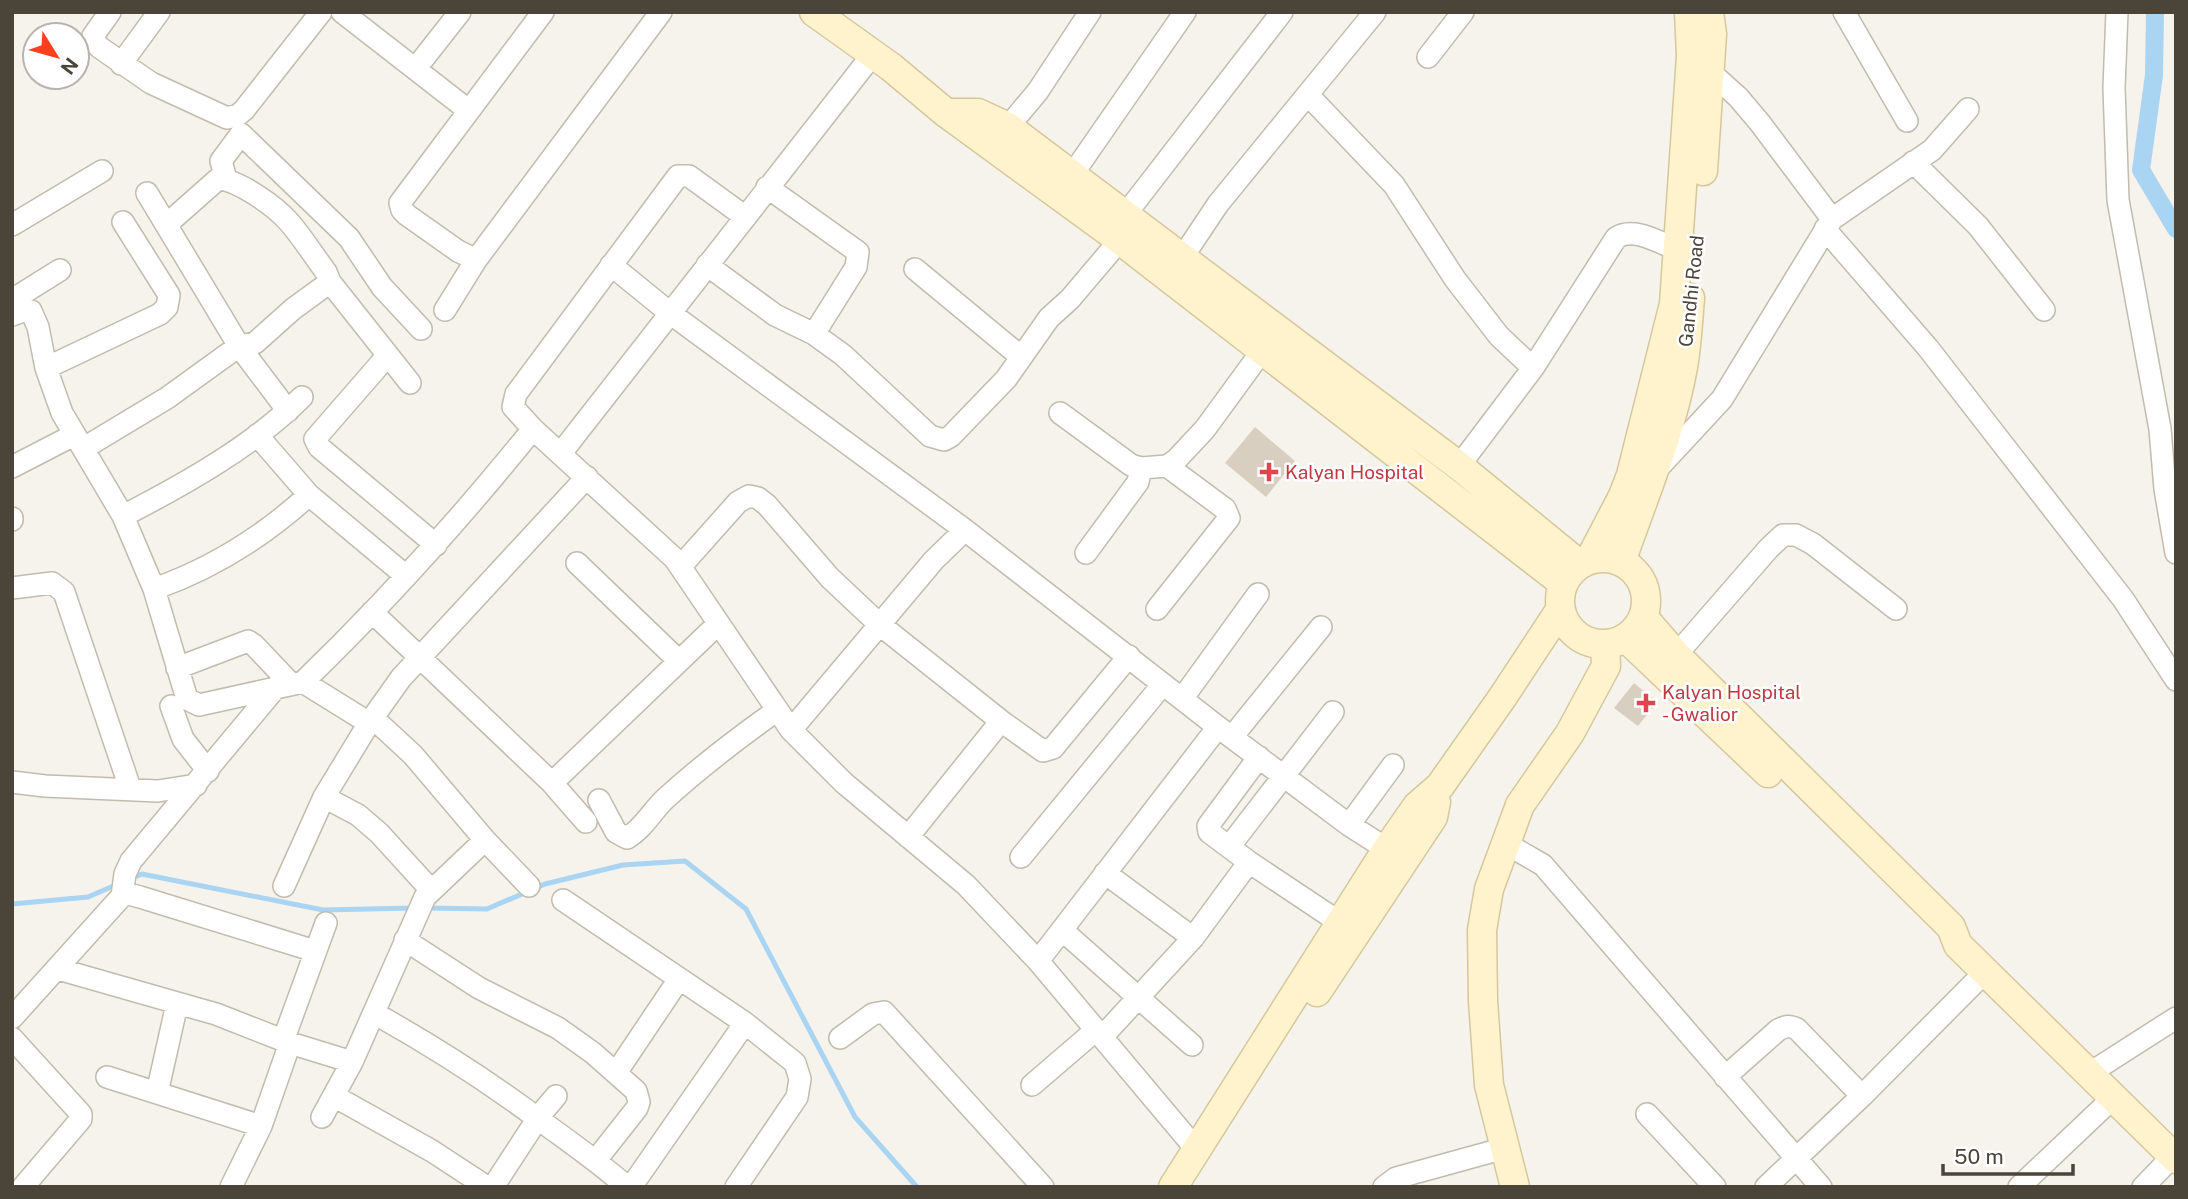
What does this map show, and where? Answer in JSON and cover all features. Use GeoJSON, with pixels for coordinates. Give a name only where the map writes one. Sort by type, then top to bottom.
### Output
{"type":"FeatureCollection","features":[{"type":"Feature","properties":{"kind":"main road"},"geometry":{"type":"LineString","coordinates":[[814,12],[873,54],[946,113],[1122,228],[1270,340],[1573,579]]}},
{"type":"Feature","properties":{"kind":"main road"},"geometry":{"type":"LineString","coordinates":[[1173,1187],[1387,849],[1416,806],[1440,786],[1502,698],[1623,496],[1641,476],[1674,304],[1691,56],[1689,12]]}},
{"type":"Feature","properties":{"kind":"main road","name":"Gandhi Road"},"geometry":{"type":"LineString","coordinates":[[1621,562],[1641,476],[1662,444],[1683,367],[1708,111],[1712,34],[1709,12]]}},
{"type":"Feature","properties":{"kind":"main road"},"geometry":{"type":"LineString","coordinates":[[946,113],[978,113],[1008,127],[1072,175],[1122,228],[1182,258],[1270,340],[1459,466],[1573,579]]}},
{"type":"Feature","properties":{"kind":"main road"},"geometry":{"type":"LineString","coordinates":[[1515,1187],[1489,1085],[1482,942],[1489,889],[1520,805],[1570,733],[1625,633],[1646,604],[1640,579],[1621,562],[1611,558],[1573,579],[1564,622],[1571,632],[1581,639],[1625,633],[1676,654],[1951,927],[1958,945]]}},
{"type":"Feature","properties":{"kind":"main road"},"geometry":{"type":"LineString","coordinates":[[1625,633],[1935,936],[1958,945],[2175,1157]]}},
{"type":"Feature","properties":{"kind":"main road"},"geometry":{"type":"LineString","coordinates":[[1191,1187],[1433,817],[1440,786]]}},
{"type":"Feature","properties":{"kind":"street"},"geometry":{"type":"LineString","coordinates":[[110,12],[93,36],[95,43],[151,83],[227,118],[233,118],[244,110],[321,12]]}},
{"type":"Feature","properties":{"kind":"street"},"geometry":{"type":"LineString","coordinates":[[121,64],[159,12]]}},
{"type":"Feature","properties":{"kind":"street"},"geometry":{"type":"LineString","coordinates":[[342,12],[468,110]]}},
{"type":"Feature","properties":{"kind":"street"},"geometry":{"type":"LineString","coordinates":[[416,68],[460,12]]}},
{"type":"Feature","properties":{"kind":"street"},"geometry":{"type":"LineString","coordinates":[[476,260],[458,251],[407,215],[402,210],[401,203],[543,12]]}},
{"type":"Feature","properties":{"kind":"street"},"geometry":{"type":"LineString","coordinates":[[445,310],[476,260],[661,12]]}},
{"type":"Feature","properties":{"kind":"street"},"geometry":{"type":"LineString","coordinates":[[1008,127],[1038,91],[1090,12]]}},
{"type":"Feature","properties":{"kind":"street"},"geometry":{"type":"LineString","coordinates":[[1072,175],[1185,12]]}},
{"type":"Feature","properties":{"kind":"street"},"geometry":{"type":"LineString","coordinates":[[707,265],[775,315],[814,334],[843,355],[930,436],[944,440],[1006,379],[1049,318],[1070,299],[1282,12]]}},
{"type":"Feature","properties":{"kind":"street"},"geometry":{"type":"LineString","coordinates":[[1182,258],[1217,204],[1375,12]]}},
{"type":"Feature","properties":{"kind":"street"},"geometry":{"type":"LineString","coordinates":[[1428,57],[1463,12]]}},
{"type":"Feature","properties":{"kind":"street"},"geometry":{"type":"LineString","coordinates":[[1844,12],[1907,121]]}},
{"type":"Feature","properties":{"kind":"street"},"geometry":{"type":"LineString","coordinates":[[2118,12],[2114,88],[2118,200],[2160,429],[2165,489],[2176,554]]}},
{"type":"Feature","properties":{"kind":"street"},"geometry":{"type":"LineString","coordinates":[[561,453],[873,54]]}},
{"type":"Feature","properties":{"kind":"street"},"geometry":{"type":"LineString","coordinates":[[1710,72],[1738,97],[1760,123],[1828,224],[2123,599],[2176,680]]}},
{"type":"Feature","properties":{"kind":"street"},"geometry":{"type":"LineString","coordinates":[[1308,94],[1394,185],[1455,279],[1499,336],[1533,368]]}},
{"type":"Feature","properties":{"kind":"street"},"geometry":{"type":"LineString","coordinates":[[1641,476],[1722,399],[1828,224],[1932,150],[1968,109]]}},
{"type":"Feature","properties":{"kind":"street"},"geometry":{"type":"LineString","coordinates":[[226,179],[221,161],[241,134],[349,238],[382,287],[421,329]]}},
{"type":"Feature","properties":{"kind":"street"},"geometry":{"type":"LineString","coordinates":[[1913,162],[1978,226],[2043,310]]}},
{"type":"Feature","properties":{"kind":"street"},"geometry":{"type":"LineString","coordinates":[[12,225],[102,171]]}},
{"type":"Feature","properties":{"kind":"street"},"geometry":{"type":"LineString","coordinates":[[744,216],[690,176],[678,176],[513,398],[513,407],[533,429],[681,566],[791,730],[844,783],[966,885],[1038,961],[1196,1149]]}},
{"type":"Feature","properties":{"kind":"street"},"geometry":{"type":"LineString","coordinates":[[166,225],[218,179],[226,179],[240,186],[288,221],[326,272],[330,282],[410,383]]}},
{"type":"Feature","properties":{"kind":"street"},"geometry":{"type":"LineString","coordinates":[[767,187],[858,253],[856,267],[814,334]]}},
{"type":"Feature","properties":{"kind":"street"},"geometry":{"type":"LineString","coordinates":[[123,516],[166,494],[257,435],[295,404],[239,346],[147,193]]}},
{"type":"Feature","properties":{"kind":"street"},"geometry":{"type":"LineString","coordinates":[[46,368],[160,314],[167,307],[169,295],[123,222]]}},
{"type":"Feature","properties":{"kind":"street"},"geometry":{"type":"LineString","coordinates":[[1459,466],[1533,368],[1616,238],[1624,233],[1633,233],[1678,250]]}},
{"type":"Feature","properties":{"kind":"street"},"geometry":{"type":"LineString","coordinates":[[611,265],[670,313],[965,530],[1284,777],[1349,825],[1387,849]]}},
{"type":"Feature","properties":{"kind":"street"},"geometry":{"type":"LineString","coordinates":[[915,268],[1020,356]]}},
{"type":"Feature","properties":{"kind":"street"},"geometry":{"type":"LineString","coordinates":[[12,300],[60,270]]}},
{"type":"Feature","properties":{"kind":"street"},"geometry":{"type":"LineString","coordinates":[[12,467],[79,441],[167,398],[239,346],[255,343],[293,309],[330,282]]}},
{"type":"Feature","properties":{"kind":"street"},"geometry":{"type":"LineString","coordinates":[[12,315],[31,311],[38,327],[46,368],[62,413],[123,516],[153,589],[187,699],[198,705],[290,684]]}},
{"type":"Feature","properties":{"kind":"street"},"geometry":{"type":"LineString","coordinates":[[1060,413],[1131,465],[1141,468],[1167,466],[1205,429],[1270,340]]}},
{"type":"Feature","properties":{"kind":"street"},"geometry":{"type":"LineString","coordinates":[[388,355],[315,439],[318,447],[436,545]]}},
{"type":"Feature","properties":{"kind":"street"},"geometry":{"type":"LineString","coordinates":[[16,1009],[58,969],[122,896],[128,865],[202,778],[290,684],[372,612],[436,545],[533,429]]}},
{"type":"Feature","properties":{"kind":"street"},"geometry":{"type":"LineString","coordinates":[[257,435],[309,495],[406,576]]}},
{"type":"Feature","properties":{"kind":"street"},"geometry":{"type":"LineString","coordinates":[[1157,609],[1229,517],[1224,509],[1167,466]]}},
{"type":"Feature","properties":{"kind":"street"},"geometry":{"type":"LineString","coordinates":[[1086,553],[1138,482],[1141,468]]}},
{"type":"Feature","properties":{"kind":"street"},"geometry":{"type":"LineString","coordinates":[[284,886],[324,797],[371,720],[420,656],[587,477]]}},
{"type":"Feature","properties":{"kind":"street"},"geometry":{"type":"LineString","coordinates":[[153,589],[215,561],[242,545],[281,520],[309,495]]}},
{"type":"Feature","properties":{"kind":"street"},"geometry":{"type":"LineString","coordinates":[[681,566],[738,502],[749,496],[758,498],[830,579],[879,624],[1044,751],[1053,748],[1129,656]]}},
{"type":"Feature","properties":{"kind":"street"},"geometry":{"type":"LineString","coordinates":[[791,730],[934,559],[965,530]]}},
{"type":"Feature","properties":{"kind":"street"},"geometry":{"type":"LineString","coordinates":[[1676,654],[1783,535],[1796,535],[1813,544],[1896,609]]}},
{"type":"Feature","properties":{"kind":"street"},"geometry":{"type":"LineString","coordinates":[[577,563],[680,661]]}},
{"type":"Feature","properties":{"kind":"street"},"geometry":{"type":"LineString","coordinates":[[12,588],[52,583],[64,592],[130,788]]}},
{"type":"Feature","properties":{"kind":"street"},"geometry":{"type":"LineString","coordinates":[[1182,699],[1258,594]]}},
{"type":"Feature","properties":{"kind":"street"},"geometry":{"type":"LineString","coordinates":[[372,612],[552,783],[586,822]]}},
{"type":"Feature","properties":{"kind":"street"},"geometry":{"type":"LineString","coordinates":[[552,783],[718,624]]}},
{"type":"Feature","properties":{"kind":"street"},"geometry":{"type":"LineString","coordinates":[[1038,961],[1105,873],[1225,732],[1321,627]]}},
{"type":"Feature","properties":{"kind":"street"},"geometry":{"type":"LineString","coordinates":[[177,668],[248,641],[290,684],[371,720],[413,755],[528,886]]}},
{"type":"Feature","properties":{"kind":"street"},"geometry":{"type":"LineString","coordinates":[[1021,857],[1163,684]]}},
{"type":"Feature","properties":{"kind":"street"},"geometry":{"type":"LineString","coordinates":[[171,706],[202,778]]}},
{"type":"Feature","properties":{"kind":"street"},"geometry":{"type":"LineString","coordinates":[[600,800],[616,832],[628,838],[636,833],[662,802],[701,768],[776,711]]}},
{"type":"Feature","properties":{"kind":"street"},"geometry":{"type":"LineString","coordinates":[[1229,847],[1333,712]]}},
{"type":"Feature","properties":{"kind":"street"},"geometry":{"type":"LineString","coordinates":[[908,837],[1001,720]]}},
{"type":"Feature","properties":{"kind":"street"},"geometry":{"type":"LineString","coordinates":[[1259,757],[1208,826],[1209,832],[1339,922]]}},
{"type":"Feature","properties":{"kind":"street"},"geometry":{"type":"LineString","coordinates":[[1349,825],[1393,765]]}},
{"type":"Feature","properties":{"kind":"street"},"geometry":{"type":"LineString","coordinates":[[12,782],[158,791],[202,778]]}},
{"type":"Feature","properties":{"kind":"street"},"geometry":{"type":"LineString","coordinates":[[324,797],[358,815],[379,833],[424,899]]}},
{"type":"Feature","properties":{"kind":"street"},"geometry":{"type":"LineString","coordinates":[[322,1117],[352,1062],[424,899],[485,840]]}},
{"type":"Feature","properties":{"kind":"street"},"geometry":{"type":"LineString","coordinates":[[1505,843],[1543,865],[1821,1187]]}},
{"type":"Feature","properties":{"kind":"street"},"geometry":{"type":"LineString","coordinates":[[1032,1085],[1099,1034],[1139,997],[1193,938],[1249,862]]}},
{"type":"Feature","properties":{"kind":"street"},"geometry":{"type":"LineString","coordinates":[[1105,873],[1193,938]]}},
{"type":"Feature","properties":{"kind":"street"},"geometry":{"type":"LineString","coordinates":[[122,896],[129,894],[140,897],[315,951]]}},
{"type":"Feature","properties":{"kind":"street"},"geometry":{"type":"LineString","coordinates":[[564,900],[745,1023],[794,1063],[800,1079],[797,1097],[736,1187]]}},
{"type":"Feature","properties":{"kind":"street"},"geometry":{"type":"LineString","coordinates":[[231,1187],[261,1126],[326,923]]}},
{"type":"Feature","properties":{"kind":"street"},"geometry":{"type":"LineString","coordinates":[[1062,930],[1192,1045]]}},
{"type":"Feature","properties":{"kind":"street"},"geometry":{"type":"LineString","coordinates":[[405,940],[479,988],[558,1028],[593,1053],[636,1091],[639,1102],[596,1160]]}},
{"type":"Feature","properties":{"kind":"street"},"geometry":{"type":"LineString","coordinates":[[58,969],[216,1014],[286,1042],[352,1062]]}},
{"type":"Feature","properties":{"kind":"street"},"geometry":{"type":"LineString","coordinates":[[1766,1187],[1862,1096],[1985,972]]}},
{"type":"Feature","properties":{"kind":"street"},"geometry":{"type":"LineString","coordinates":[[616,1073],[680,978]]}},
{"type":"Feature","properties":{"kind":"street"},"geometry":{"type":"LineString","coordinates":[[157,1093],[177,1004]]}},
{"type":"Feature","properties":{"kind":"street"},"geometry":{"type":"LineString","coordinates":[[841,1038],[873,1014],[884,1012],[1043,1187]]}},
{"type":"Feature","properties":{"kind":"street"},"geometry":{"type":"LineString","coordinates":[[374,1013],[478,1075],[629,1187],[745,1023]]}},
{"type":"Feature","properties":{"kind":"street"},"geometry":{"type":"LineString","coordinates":[[2090,1073],[2176,1018]]}},
{"type":"Feature","properties":{"kind":"street"},"geometry":{"type":"LineString","coordinates":[[1725,1077],[1778,1030],[1791,1026],[1862,1096]]}},
{"type":"Feature","properties":{"kind":"street"},"geometry":{"type":"LineString","coordinates":[[12,1038],[81,1114],[81,1119],[23,1187]]}},
{"type":"Feature","properties":{"kind":"street"},"geometry":{"type":"LineString","coordinates":[[107,1077],[261,1126]]}},
{"type":"Feature","properties":{"kind":"street"},"geometry":{"type":"LineString","coordinates":[[334,1096],[432,1151],[487,1187]]}},
{"type":"Feature","properties":{"kind":"street"},"geometry":{"type":"LineString","coordinates":[[493,1187],[556,1096]]}},
{"type":"Feature","properties":{"kind":"street"},"geometry":{"type":"LineString","coordinates":[[2020,1187],[2114,1097]]}},
{"type":"Feature","properties":{"kind":"street"},"geometry":{"type":"LineString","coordinates":[[1647,1114],[1715,1187]]}},
{"type":"Feature","properties":{"kind":"street"},"geometry":{"type":"LineString","coordinates":[[1384,1187],[1396,1178],[1505,1148]]}},
{"type":"Feature","properties":{"kind":"street"},"geometry":{"type":"LineString","coordinates":[[2143,1187],[2175,1157]]}},
{"type":"Feature","properties":{"kind":"building"},"geometry":{"type":"Polygon","coordinates":[[[1255,427],[1295,461],[1266,497],[1225,463],[1255,427]]]}},
{"type":"Feature","properties":{"kind":"building"},"geometry":{"type":"Polygon","coordinates":[[[1634,683],[1657,702],[1638,726],[1614,708],[1634,683]]]}},
{"type":"Feature","properties":{"kind":"waterway"},"geometry":{"type":"LineString","coordinates":[[2155,12],[2154,75],[2141,170],[2176,229]]}},
{"type":"Feature","properties":{"kind":"waterway"},"geometry":{"type":"LineString","coordinates":[[427,908],[487,909],[545,884],[623,865],[685,861],[746,909],[855,1117],[917,1187]]}},
{"type":"Feature","properties":{"kind":"waterway"},"geometry":{"type":"LineString","coordinates":[[130,879],[142,874],[323,910],[413,908]]}},
{"type":"Feature","properties":{"kind":"waterway"},"geometry":{"type":"LineString","coordinates":[[12,904],[88,897],[118,884]]}},
{"type":"Feature","properties":{"kind":"place","name":"Kalyan Hospital"},"geometry":{"type":"Point","coordinates":[1269,472]}},
{"type":"Feature","properties":{"kind":"place","name":"Kalyan Hospital - Gwalior"},"geometry":{"type":"Point","coordinates":[1646,703]}}]}
